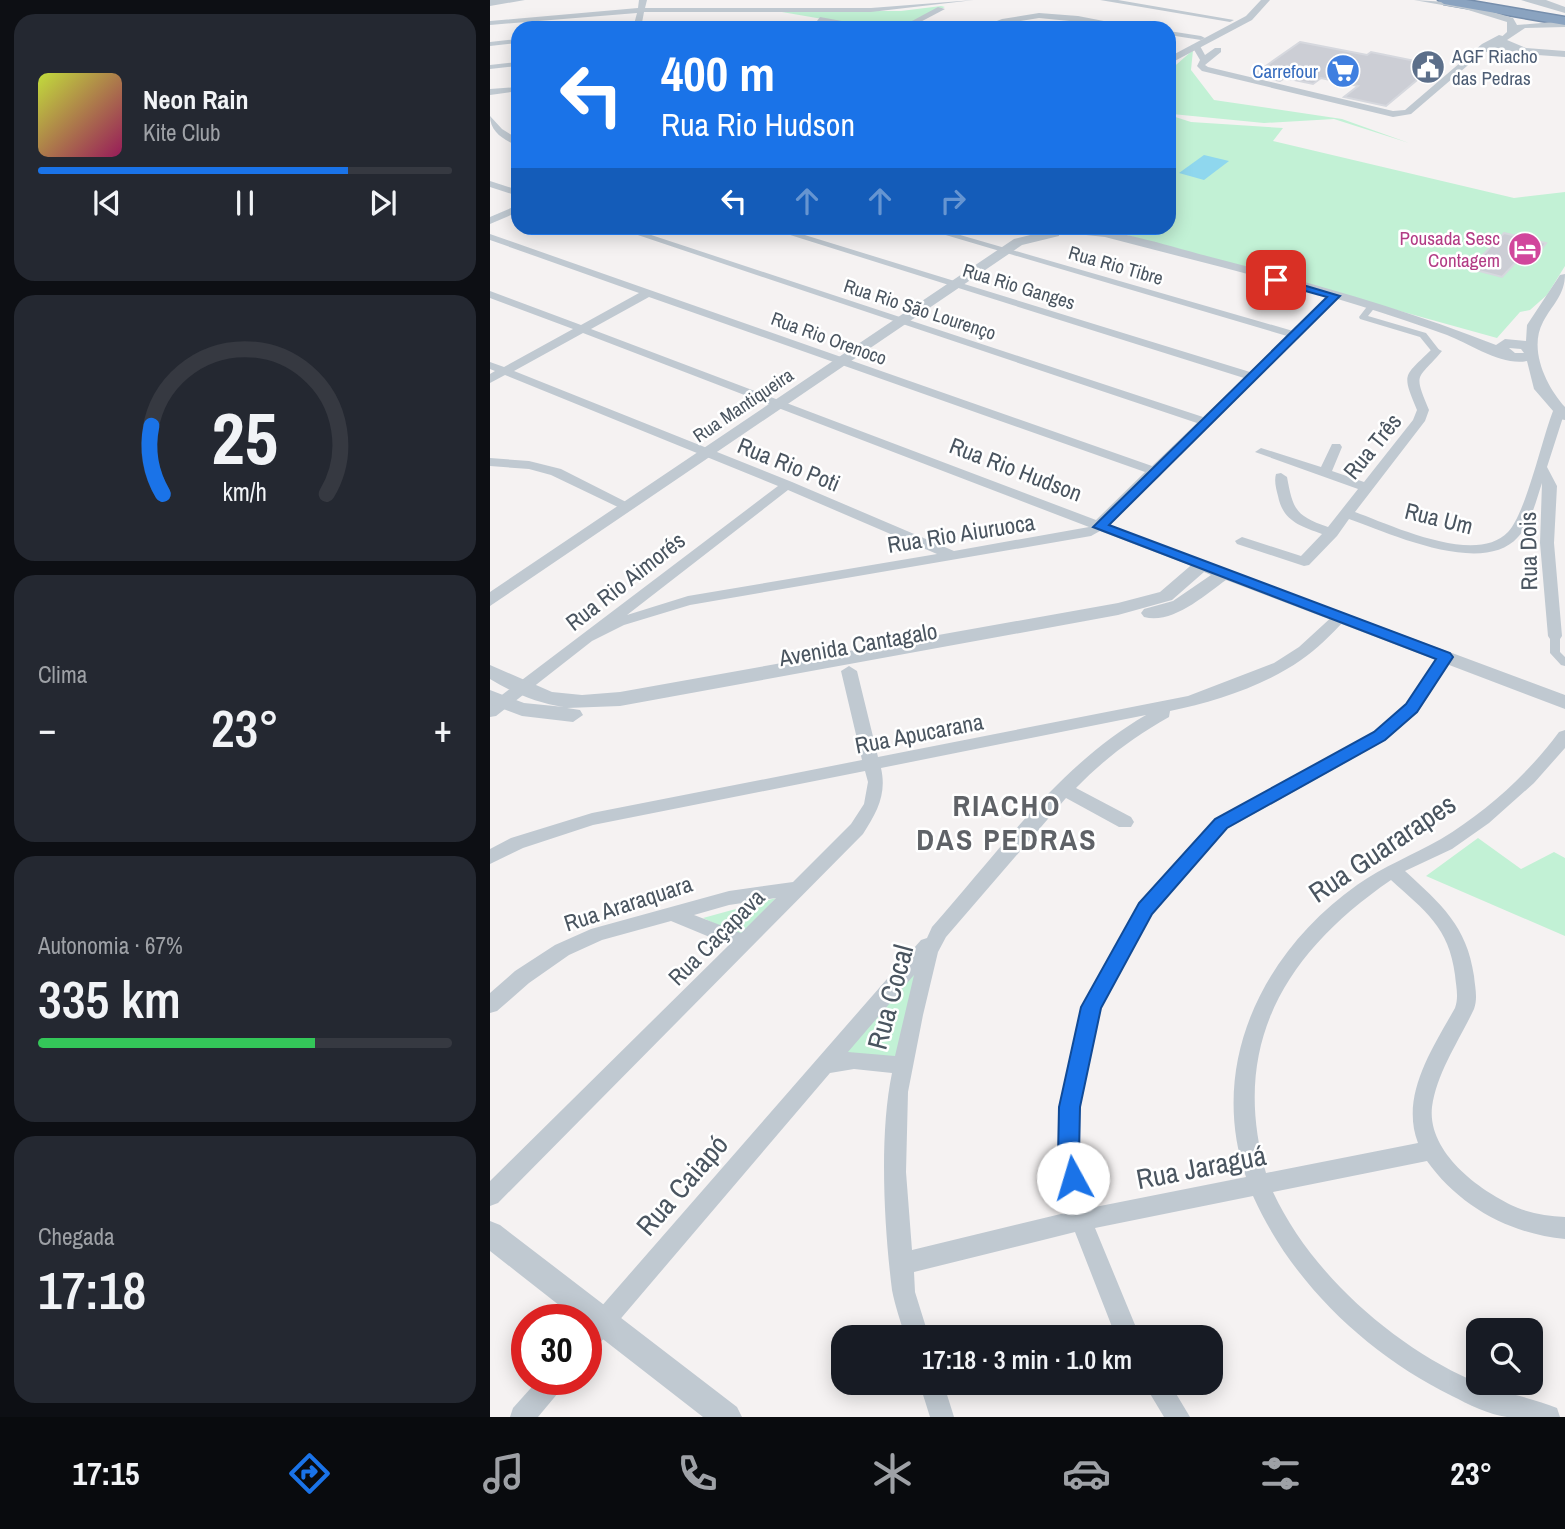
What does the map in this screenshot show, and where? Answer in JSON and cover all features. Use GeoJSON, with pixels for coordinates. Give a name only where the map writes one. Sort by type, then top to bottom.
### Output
{"type":"FeatureCollection","features":[{"type":"Feature","properties":{"kind":"highway"},"geometry":{"type":"LineString","coordinates":[[1444,0],[1565,17]]}},
{"type":"Feature","properties":{"kind":"highway"},"geometry":{"type":"LineString","coordinates":[[1477,0],[1550,15]]}},
{"type":"Feature","properties":{"kind":"highway"},"geometry":{"type":"LineString","coordinates":[[1463,3],[1565,17]]}},
{"type":"Feature","properties":{"kind":"street"},"geometry":{"type":"LineString","coordinates":[[490,3],[521,0]]}},
{"type":"Feature","properties":{"kind":"street"},"geometry":{"type":"LineString","coordinates":[[638,21],[643,0]]}},
{"type":"Feature","properties":{"kind":"street"},"geometry":{"type":"LineString","coordinates":[[897,0],[901,9]]}},
{"type":"Feature","properties":{"kind":"street"},"geometry":{"type":"LineString","coordinates":[[513,21],[640,10],[901,9],[970,0]]}},
{"type":"Feature","properties":{"kind":"street"},"geometry":{"type":"LineString","coordinates":[[1104,0],[1135,1],[1156,8],[1230,20]]}},
{"type":"Feature","properties":{"kind":"street"},"geometry":{"type":"LineString","coordinates":[[1418,0],[1463,3],[1565,17]]}},
{"type":"Feature","properties":{"kind":"street"},"geometry":{"type":"LineString","coordinates":[[1525,0],[1565,17]]}},
{"type":"Feature","properties":{"kind":"street"},"geometry":{"type":"LineString","coordinates":[[1557,0],[1565,17]]}},
{"type":"Feature","properties":{"kind":"street"},"geometry":{"type":"LineString","coordinates":[[1463,3],[1510,20],[1507,38]]}},
{"type":"Feature","properties":{"kind":"street"},"geometry":{"type":"LineString","coordinates":[[918,21],[953,4]]}},
{"type":"Feature","properties":{"kind":"street"},"geometry":{"type":"LineString","coordinates":[[1195,45],[1230,20],[1258,6]]}},
{"type":"Feature","properties":{"kind":"street"},"geometry":{"type":"LineString","coordinates":[[1176,57],[1258,6]]}},
{"type":"Feature","properties":{"kind":"street"},"geometry":{"type":"LineString","coordinates":[[750,10],[823,21]]}},
{"type":"Feature","properties":{"kind":"street"},"geometry":{"type":"LineString","coordinates":[[1000,21],[1011,16],[1039,14],[1088,21]]}},
{"type":"Feature","properties":{"kind":"street"},"geometry":{"type":"LineString","coordinates":[[1218,50],[1204,60],[1201,66],[1209,71],[1394,114],[1408,111],[1475,55],[1533,24],[1565,17]]}},
{"type":"Feature","properties":{"kind":"street"},"geometry":{"type":"LineString","coordinates":[[490,23],[511,21]]}},
{"type":"Feature","properties":{"kind":"street"},"geometry":{"type":"LineString","coordinates":[[1176,36],[1195,45],[1204,60]]}},
{"type":"Feature","properties":{"kind":"street"},"geometry":{"type":"LineString","coordinates":[[1507,38],[1524,51]]}},
{"type":"Feature","properties":{"kind":"street"},"geometry":{"type":"LineString","coordinates":[[1507,38],[1565,53]]}},
{"type":"Feature","properties":{"kind":"street"},"geometry":{"type":"LineString","coordinates":[[490,44],[511,42]]}},
{"type":"Feature","properties":{"kind":"street"},"geometry":{"type":"LineString","coordinates":[[1475,55],[1497,50],[1565,53]]}},
{"type":"Feature","properties":{"kind":"street"},"geometry":{"type":"LineString","coordinates":[[490,67],[511,65]]}},
{"type":"Feature","properties":{"kind":"street"},"geometry":{"type":"LineString","coordinates":[[490,92],[511,90]]}},
{"type":"Feature","properties":{"kind":"street"},"geometry":{"type":"LineString","coordinates":[[490,118],[499,131],[511,139]]}},
{"type":"Feature","properties":{"kind":"street"},"geometry":{"type":"LineString","coordinates":[[490,184],[511,191]]}},
{"type":"Feature","properties":{"kind":"street"},"geometry":{"type":"LineString","coordinates":[[490,221],[511,211]]}},
{"type":"Feature","properties":{"kind":"street","name":"Rua Rio São Lourenço"},"geometry":{"type":"LineString","coordinates":[[642,235],[1207,422]]}},
{"type":"Feature","properties":{"kind":"street","name":"Rua Rio Ganges"},"geometry":{"type":"LineString","coordinates":[[797,235],[1254,377]]}},
{"type":"Feature","properties":{"kind":"street","name":"Rua Rio Tibre"},"geometry":{"type":"LineString","coordinates":[[951,235],[1295,335]]}},
{"type":"Feature","properties":{"kind":"street"},"geometry":{"type":"LineString","coordinates":[[1018,242],[1021,235]]}},
{"type":"Feature","properties":{"kind":"street","name":"Rua Mantiqueira"},"geometry":{"type":"LineString","coordinates":[[490,600],[899,320],[1018,242],[1047,235]]}},
{"type":"Feature","properties":{"kind":"street","name":"Rua Mantiqueira"},"geometry":{"type":"LineString","coordinates":[[1118,235],[1372,306],[1506,348]]}},
{"type":"Feature","properties":{"kind":"street","name":"Rua Rio Orenoco"},"geometry":{"type":"LineString","coordinates":[[490,237],[1156,472]]}},
{"type":"Feature","properties":{"kind":"street"},"geometry":{"type":"LineString","coordinates":[[1506,348],[1534,325],[1565,278]]}},
{"type":"Feature","properties":{"kind":"street"},"geometry":{"type":"LineString","coordinates":[[490,379],[650,292]]}},
{"type":"Feature","properties":{"kind":"street","name":"Rua Rio Hudson"},"geometry":{"type":"LineString","coordinates":[[490,294],[776,405],[1565,702]]}},
{"type":"Feature","properties":{"kind":"street","name":"Rua Rio Aiuruoca"},"geometry":{"type":"LineString","coordinates":[[590,637],[619,622],[688,601],[1091,532],[1100,527],[1335,296]]}},
{"type":"Feature","properties":{"kind":"street"},"geometry":{"type":"LineString","coordinates":[[1372,306],[1363,317],[1423,335],[1436,351]]}},
{"type":"Feature","properties":{"kind":"street"},"geometry":{"type":"LineString","coordinates":[[1534,325],[1532,353],[1535,376],[1541,389],[1562,414]]}},
{"type":"Feature","properties":{"kind":"street"},"geometry":{"type":"LineString","coordinates":[[1506,348],[1525,345],[1532,353]]}},
{"type":"Feature","properties":{"kind":"street"},"geometry":{"type":"LineString","coordinates":[[1506,348],[1535,376]]}},
{"type":"Feature","properties":{"kind":"street","name":"Rua Três"},"geometry":{"type":"LineString","coordinates":[[1242,541],[1304,562],[1332,533],[1364,487],[1419,421],[1423,410],[1410,381],[1413,374],[1436,351]]}},
{"type":"Feature","properties":{"kind":"street","name":"Rua Rio Poti"},"geometry":{"type":"LineString","coordinates":[[490,365],[787,485],[956,557]]}},
{"type":"Feature","properties":{"kind":"street","name":"Rua Um"},"geometry":{"type":"LineString","coordinates":[[1346,513],[1455,549],[1498,547],[1513,535],[1562,414]]}},
{"type":"Feature","properties":{"kind":"street"},"geometry":{"type":"LineString","coordinates":[[1325,473],[1336,447]]}},
{"type":"Feature","properties":{"kind":"street"},"geometry":{"type":"LineString","coordinates":[[1261,452],[1364,487]]}},
{"type":"Feature","properties":{"kind":"street"},"geometry":{"type":"LineString","coordinates":[[493,466],[530,465],[555,472],[626,506]]}},
{"type":"Feature","properties":{"kind":"street","name":"Rua Dois"},"geometry":{"type":"LineString","coordinates":[[1541,468],[1550,486],[1547,543],[1555,636]]}},
{"type":"Feature","properties":{"kind":"street"},"geometry":{"type":"LineString","coordinates":[[1281,477],[1285,509],[1292,517],[1332,533]]}},
{"type":"Feature","properties":{"kind":"street","name":"Rua Rio Aimorés"},"geometry":{"type":"LineString","coordinates":[[494,704],[520,690],[787,485]]}},
{"type":"Feature","properties":{"kind":"street","name":"Avenida Cantagalo"},"geometry":{"type":"LineString","coordinates":[[490,671],[520,690],[552,700],[587,702],[620,699],[1079,617],[1166,596],[1202,565]]}},
{"type":"Feature","properties":{"kind":"street","name":"Avenida Cantagalo"},"geometry":{"type":"LineString","coordinates":[[494,704],[551,714],[620,712],[1119,622],[1179,605],[1226,573]]}},
{"type":"Feature","properties":{"kind":"street","name":"Rua Apucarana"},"geometry":{"type":"LineString","coordinates":[[490,857],[517,843],[592,819],[873,766],[1191,701],[1267,673],[1289,661],[1311,646],[1340,617]]}},
{"type":"Feature","properties":{"kind":"street"},"geometry":{"type":"LineString","coordinates":[[1555,636],[1555,653],[1565,663]]}},
{"type":"Feature","properties":{"kind":"street"},"geometry":{"type":"LineString","coordinates":[[1123,1325],[1081,1220],[1069,1157],[1070,1107],[1079,1053],[1091,1007],[1145,909],[1221,824],[1380,736],[1412,708],[1445,657]]}},
{"type":"Feature","properties":{"kind":"street","name":"Rua Caçapava"},"geometry":{"type":"LineString","coordinates":[[490,1196],[857,829],[873,805],[876,794],[873,766],[849,671]]}},
{"type":"Feature","properties":{"kind":"street","name":"Rua Cocal"},"geometry":{"type":"LineString","coordinates":[[914,1325],[904,1292],[895,1172],[902,1066],[929,952],[939,932],[1064,789],[1137,725],[1191,701]]}},
{"type":"Feature","properties":{"kind":"street","name":"Rua Guararapes"},"geometry":{"type":"LineString","coordinates":[[1548,1417],[1512,1408],[1450,1385],[1398,1355],[1351,1315],[1278,1224],[1258,1186],[1243,1117],[1243,1074],[1250,1034],[1269,993],[1321,922],[1392,870],[1457,837],[1530,778],[1565,736]]}},
{"type":"Feature","properties":{"kind":"street"},"geometry":{"type":"LineString","coordinates":[[1064,789],[1125,822]]}},
{"type":"Feature","properties":{"kind":"street"},"geometry":{"type":"LineString","coordinates":[[1392,870],[1431,907],[1458,943],[1468,1002],[1425,1089],[1419,1119],[1430,1150],[1447,1172],[1480,1199],[1516,1219],[1565,1228]]}},
{"type":"Feature","properties":{"kind":"street","name":"Rua Araraquara"},"geometry":{"type":"LineString","coordinates":[[490,1005],[522,976],[562,950],[598,934],[729,898],[799,888]]}},
{"type":"Feature","properties":{"kind":"street"},"geometry":{"type":"LineString","coordinates":[[669,913],[745,943]]}},
{"type":"Feature","properties":{"kind":"street","name":"Rua Caiapó"},"geometry":{"type":"LineString","coordinates":[[602,1324],[939,932]]}},
{"type":"Feature","properties":{"kind":"street"},"geometry":{"type":"LineString","coordinates":[[823,1066],[841,1060],[869,1059],[902,1066]]}},
{"type":"Feature","properties":{"kind":"street","name":"Rua Jaraguá"},"geometry":{"type":"LineString","coordinates":[[902,1264],[1081,1220],[1430,1150]]}},
{"type":"Feature","properties":{"kind":"street"},"geometry":{"type":"LineString","coordinates":[[490,1234],[565,1304]]}},
{"type":"Feature","properties":{"kind":"street"},"geometry":{"type":"LineString","coordinates":[[602,1337],[727,1417]]}},
{"type":"Feature","properties":{"kind":"street"},"geometry":{"type":"LineString","coordinates":[[523,1417],[542,1395]]}},
{"type":"Feature","properties":{"kind":"street"},"geometry":{"type":"LineString","coordinates":[[935,1395],[942,1417]]}},
{"type":"Feature","properties":{"kind":"street"},"geometry":{"type":"LineString","coordinates":[[1164,1395],[1178,1417]]}},
{"type":"Feature","properties":{"kind":"green space"},"geometry":{"type":"Polygon","coordinates":[[[945,7],[913,21],[834,21],[776,11],[901,11],[945,7]]]}},
{"type":"Feature","properties":{"kind":"green space"},"geometry":{"type":"Polygon","coordinates":[[[1193,50],[1191,70],[1214,100],[1342,119],[1409,143],[1334,119],[1264,123],[1176,114],[1176,65],[1193,50]]]}},
{"type":"Feature","properties":{"kind":"green space"},"geometry":{"type":"Polygon","coordinates":[[[1176,117],[1191,122],[1283,128],[1273,141],[1514,198],[1565,192],[1565,266],[1547,295],[1530,310],[1520,312],[1497,338],[1126,235],[1176,235],[1176,117]]]}},
{"type":"Feature","properties":{"kind":"green space"},"geometry":{"type":"Polygon","coordinates":[[[1478,838],[1521,869],[1554,852],[1565,858],[1565,936],[1426,876],[1478,838]]]}},
{"type":"Feature","properties":{"kind":"green space"},"geometry":{"type":"Polygon","coordinates":[[[776,898],[741,936],[703,918],[776,898]]]}},
{"type":"Feature","properties":{"kind":"green space"},"geometry":{"type":"Polygon","coordinates":[[[920,961],[899,1062],[839,1054],[920,961]]]}},
{"type":"Feature","properties":{"kind":"water"},"geometry":{"type":"Polygon","coordinates":[[[1204,155],[1229,161],[1204,180],[1179,173],[1204,155]]]}},
{"type":"Feature","properties":{"kind":"building","name":"Carrefour"},"geometry":{"type":"Polygon","coordinates":[[[1300,42],[1435,65],[1386,106],[1344,97],[1358,86],[1321,78],[1313,84],[1253,75],[1300,42]]]}},
{"type":"Feature","properties":{"kind":"building"},"geometry":{"type":"Polygon","coordinates":[[[1504,233],[1546,243],[1531,263],[1518,260],[1502,277],[1449,263],[1458,255],[1478,260],[1504,233]]]}},
{"type":"Feature","properties":{"kind":"place","name":"AGF Riacho das Pedras"},"geometry":{"type":"Point","coordinates":[1428,67]}},
{"type":"Feature","properties":{"kind":"place","name":"Carrefour"},"geometry":{"type":"Point","coordinates":[1343,71]}},
{"type":"Feature","properties":{"kind":"place","name":"Pousada Sesc Contagem"},"geometry":{"type":"Point","coordinates":[1525,249]}},
{"type":"Feature","properties":{"kind":"district","name":"RIACHO DAS PEDRAS"},"geometry":{"type":"Point","coordinates":[1007,822]}},
{"type":"Feature","properties":{"kind":"route"},"geometry":{"type":"LineString","coordinates":[[1073,1178],[1069,1157],[1070,1107],[1079,1053],[1091,1007],[1116,957],[1145,909],[1221,824],[1294,780],[1380,736],[1412,708],[1445,657],[1100,527],[1335,296],[1276,280]]}}]}
